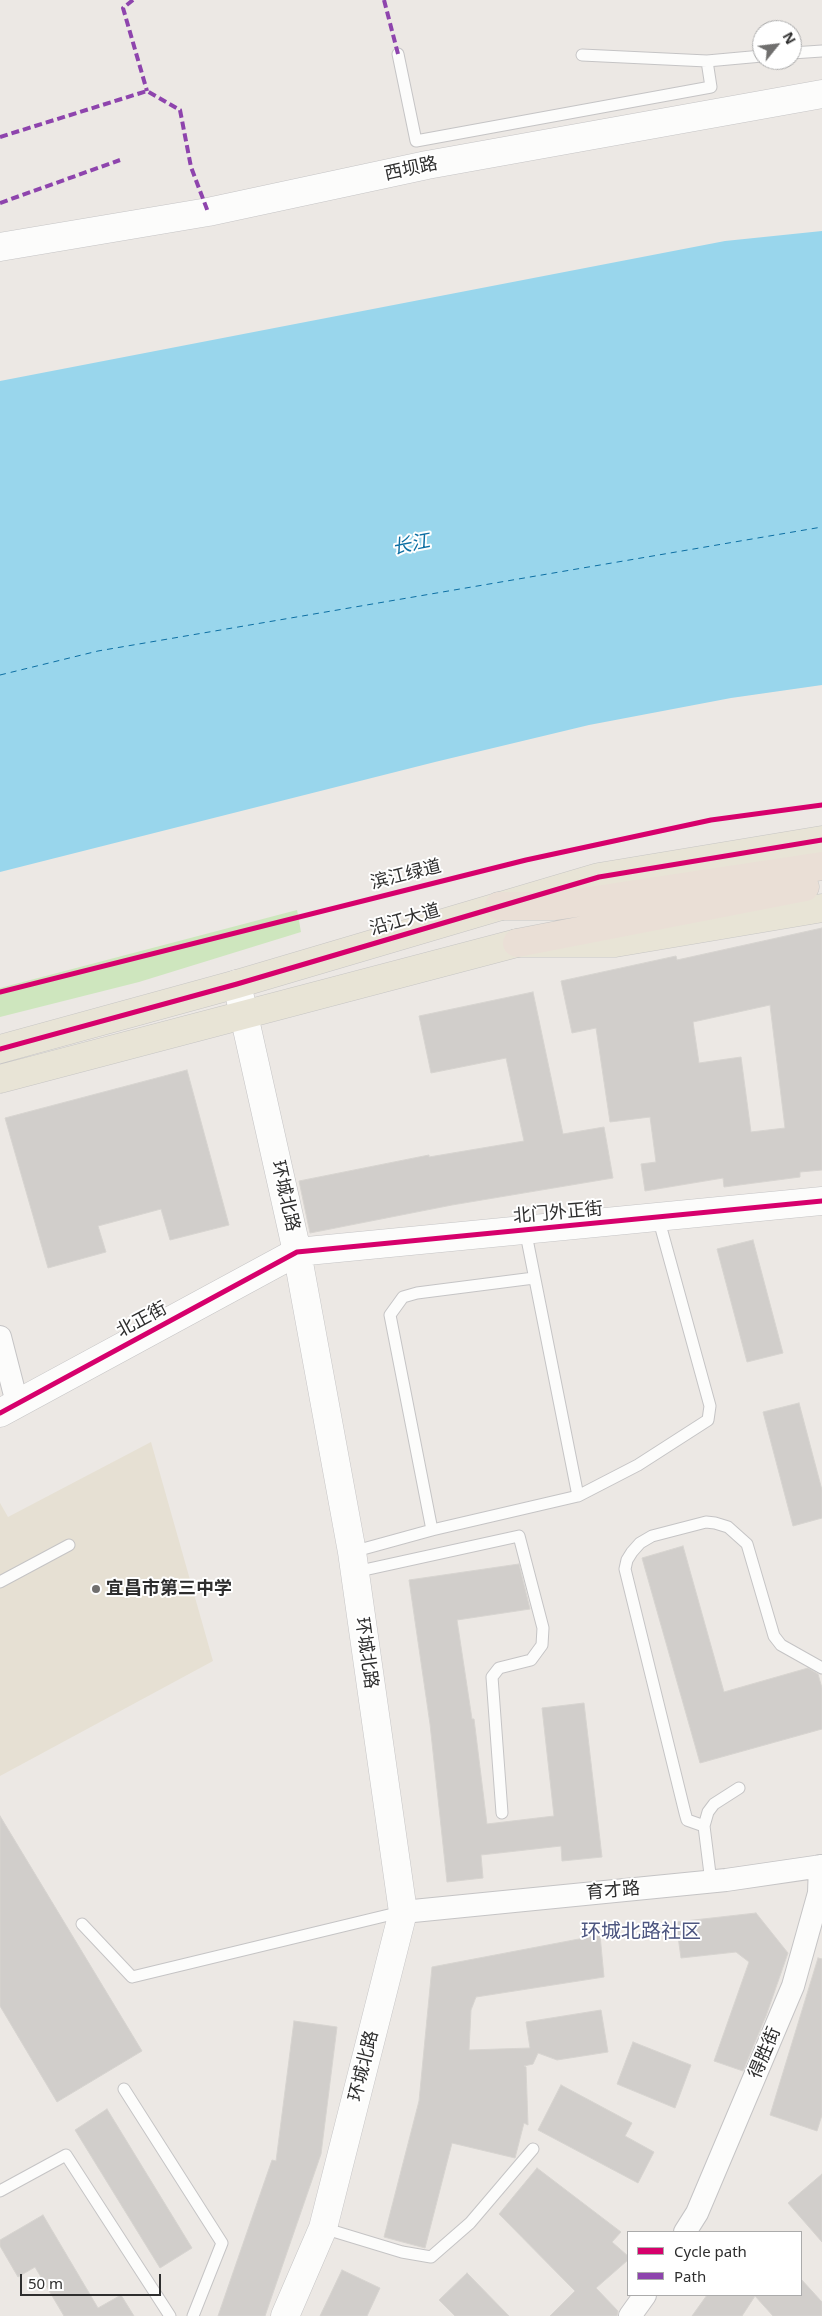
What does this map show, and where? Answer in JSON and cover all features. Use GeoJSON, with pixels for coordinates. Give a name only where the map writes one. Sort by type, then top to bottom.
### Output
{"type":"FeatureCollection","features":[{"type":"Feature","properties":{"kind":"highway"},"geometry":{"type":"LineString","coordinates":[[499,906],[556,906],[822,866]]}},
{"type":"Feature","properties":{"kind":"highway"},"geometry":{"type":"LineString","coordinates":[[517,943],[822,884]]}},
{"type":"Feature","properties":{"kind":"main road","name":"西坝路"},"geometry":{"type":"LineString","coordinates":[[0,247],[208,212],[427,166],[822,94]]}},
{"type":"Feature","properties":{"kind":"main road","name":"沿江大道"},"geometry":{"type":"LineString","coordinates":[[0,1049],[237,984],[599,877],[822,840]]}},
{"type":"Feature","properties":{"kind":"main road"},"geometry":{"type":"LineString","coordinates":[[0,1079],[517,943],[616,943],[822,908]]}},
{"type":"Feature","properties":{"kind":"main road","name":"环城北路"},"geometry":{"type":"LineString","coordinates":[[237,984],[297,1252],[353,1562],[403,1912],[323,2228],[285,2316]]}},
{"type":"Feature","properties":{"kind":"main road","name":"北门外正街"},"geometry":{"type":"LineString","coordinates":[[297,1252],[822,1201]]}},
{"type":"Feature","properties":{"kind":"main road","name":"北正街"},"geometry":{"type":"LineString","coordinates":[[9,1408],[297,1252]]}},
{"type":"Feature","properties":{"kind":"street"},"geometry":{"type":"LineString","coordinates":[[0,1337],[9,1408]]}},
{"type":"Feature","properties":{"kind":"street","name":"育才路"},"geometry":{"type":"LineString","coordinates":[[403,1912],[711,1882],[821,1866]]}},
{"type":"Feature","properties":{"kind":"street","name":"得胜街"},"geometry":{"type":"LineString","coordinates":[[686,2231],[697,2213],[793,1986],[819,1893],[821,1866]]}},
{"type":"Feature","properties":{"kind":"street"},"geometry":{"type":"LineString","coordinates":[[630,2316],[644,2296]]}},
{"type":"Feature","properties":{"kind":"lane"},"geometry":{"type":"LineString","coordinates":[[802,52],[822,51]]}},
{"type":"Feature","properties":{"kind":"lane"},"geometry":{"type":"LineString","coordinates":[[398,54],[416,142],[711,87],[707,61]]}},
{"type":"Feature","properties":{"kind":"lane"},"geometry":{"type":"LineString","coordinates":[[582,55],[707,61],[752,57]]}},
{"type":"Feature","properties":{"kind":"lane"},"geometry":{"type":"LineString","coordinates":[[353,1562],[432,1530],[578,1496],[638,1465],[708,1420],[710,1406],[658,1217]]}},
{"type":"Feature","properties":{"kind":"lane"},"geometry":{"type":"LineString","coordinates":[[525,1230],[578,1496]]}},
{"type":"Feature","properties":{"kind":"lane"},"geometry":{"type":"LineString","coordinates":[[432,1530],[390,1315],[403,1297],[417,1293],[534,1278]]}},
{"type":"Feature","properties":{"kind":"lane"},"geometry":{"type":"LineString","coordinates":[[704,1826],[687,1820],[685,1813],[625,1569],[627,1560],[632,1552],[640,1543],[652,1536],[706,1522],[715,1522],[728,1527],[747,1544],[774,1636],[781,1646],[822,1668]]}},
{"type":"Feature","properties":{"kind":"lane"},"geometry":{"type":"LineString","coordinates":[[353,1562],[519,1536],[543,1628],[542,1645],[531,1660],[499,1668],[492,1678],[502,1813]]}},
{"type":"Feature","properties":{"kind":"lane"},"geometry":{"type":"LineString","coordinates":[[0,1582],[70,1545]]}},
{"type":"Feature","properties":{"kind":"lane"},"geometry":{"type":"LineString","coordinates":[[711,1882],[704,1826],[708,1812],[714,1804],[739,1788]]}},
{"type":"Feature","properties":{"kind":"lane"},"geometry":{"type":"LineString","coordinates":[[82,1924],[132,1977],[403,1912]]}},
{"type":"Feature","properties":{"kind":"lane"},"geometry":{"type":"LineString","coordinates":[[124,2089],[222,2243],[193,2316]]}},
{"type":"Feature","properties":{"kind":"lane"},"geometry":{"type":"LineString","coordinates":[[323,2228],[402,2252],[431,2257],[470,2223],[533,2149]]}},
{"type":"Feature","properties":{"kind":"lane"},"geometry":{"type":"LineString","coordinates":[[0,2191],[66,2155],[170,2316]]}},
{"type":"Feature","properties":{"kind":"shaded area","name":"宜昌市第三中学"},"geometry":{"type":"Polygon","coordinates":[[[151,1442],[213,1661],[0,1776],[0,1503],[8,1517],[151,1442]]]}},
{"type":"Feature","properties":{"kind":"green space"},"geometry":{"type":"Polygon","coordinates":[[[297,910],[301,932],[139,982],[0,1017],[0,988],[297,910]]]}},
{"type":"Feature","properties":{"kind":"water","name":"长江"},"geometry":{"type":"Polygon","coordinates":[[[822,231],[822,685],[731,698],[589,725],[0,872],[0,381],[725,241],[822,231]]]}},
{"type":"Feature","properties":{"kind":"building"},"geometry":{"type":"Polygon","coordinates":[[[822,928],[822,1170],[800,1172],[800,1177],[724,1187],[723,1178],[645,1191],[641,1164],[656,1162],[650,1117],[610,1122],[596,1028],[572,1033],[561,981],[676,956],[677,960],[822,928]],[[770,1005],[693,1022],[699,1063],[741,1057],[751,1132],[785,1128],[770,1005]]]}},
{"type":"Feature","properties":{"kind":"building"},"geometry":{"type":"Polygon","coordinates":[[[533,992],[563,1134],[604,1127],[613,1178],[452,1205],[310,1233],[299,1181],[429,1155],[429,1157],[524,1141],[506,1058],[431,1073],[419,1016],[533,992]]]}},
{"type":"Feature","properties":{"kind":"building"},"geometry":{"type":"Polygon","coordinates":[[[187,1070],[229,1225],[170,1240],[161,1209],[98,1226],[106,1252],[48,1268],[5,1118],[187,1070]]]}},
{"type":"Feature","properties":{"kind":"building"},"geometry":{"type":"Polygon","coordinates":[[[753,1240],[783,1353],[747,1362],[717,1249],[753,1240]]]}},
{"type":"Feature","properties":{"kind":"building"},"geometry":{"type":"Polygon","coordinates":[[[799,1403],[822,1490],[822,1518],[793,1526],[763,1412],[799,1403]]]}},
{"type":"Feature","properties":{"kind":"building"},"geometry":{"type":"Polygon","coordinates":[[[683,1546],[724,1692],[808,1668],[818,1674],[822,1688],[822,1729],[700,1763],[642,1558],[683,1546]]]}},
{"type":"Feature","properties":{"kind":"building"},"geometry":{"type":"Polygon","coordinates":[[[519,1564],[530,1609],[457,1620],[472,1719],[474,1719],[487,1824],[554,1816],[542,1708],[584,1703],[602,1857],[562,1861],[561,1846],[481,1855],[483,1878],[447,1882],[430,1724],[409,1580],[519,1564]]]}},
{"type":"Feature","properties":{"kind":"building"},"geometry":{"type":"Polygon","coordinates":[[[0,1816],[142,2051],[57,2102],[0,2006],[0,1816]]]}},
{"type":"Feature","properties":{"kind":"building"},"geometry":{"type":"Polygon","coordinates":[[[756,1913],[788,1953],[766,2016],[743,2071],[714,2061],[749,1962],[736,1952],[681,1958],[676,1922],[756,1913]]]}},
{"type":"Feature","properties":{"kind":"building"},"geometry":{"type":"Polygon","coordinates":[[[600,1935],[604,1977],[476,1997],[471,2010],[469,2050],[530,2048],[526,2022],[601,2010],[608,2052],[557,2060],[538,2053],[533,2064],[524,2066],[526,2067],[528,2125],[524,2123],[515,2158],[452,2143],[425,2248],[384,2237],[419,2101],[432,1967],[600,1935]]]}},
{"type":"Feature","properties":{"kind":"building"},"geometry":{"type":"Polygon","coordinates":[[[818,1958],[822,1959],[822,2115],[817,2131],[770,2115],[818,1958]]]}},
{"type":"Feature","properties":{"kind":"building"},"geometry":{"type":"Polygon","coordinates":[[[294,2021],[337,2027],[321,2154],[265,2316],[218,2316],[272,2160],[276,2161],[294,2021]]]}},
{"type":"Feature","properties":{"kind":"building"},"geometry":{"type":"Polygon","coordinates":[[[633,2042],[691,2065],[675,2108],[617,2084],[633,2042]]]}},
{"type":"Feature","properties":{"kind":"building"},"geometry":{"type":"Polygon","coordinates":[[[561,2085],[632,2123],[625,2136],[654,2152],[638,2183],[538,2130],[561,2085]]]}},
{"type":"Feature","properties":{"kind":"building"},"geometry":{"type":"Polygon","coordinates":[[[107,2109],[192,2248],[160,2268],[75,2130],[107,2109]]]}},
{"type":"Feature","properties":{"kind":"building"},"geometry":{"type":"Polygon","coordinates":[[[537,2168],[621,2232],[612,2242],[627,2255],[627,2261],[596,2288],[618,2311],[617,2316],[550,2316],[575,2291],[499,2214],[537,2168]]]}},
{"type":"Feature","properties":{"kind":"building"},"geometry":{"type":"Polygon","coordinates":[[[822,2174],[822,2242],[788,2203],[822,2174]]]}},
{"type":"Feature","properties":{"kind":"building"},"geometry":{"type":"Polygon","coordinates":[[[43,2215],[98,2308],[121,2295],[134,2316],[64,2316],[35,2267],[18,2277],[0,2246],[0,2240],[43,2215]]]}},
{"type":"Feature","properties":{"kind":"building"},"geometry":{"type":"Polygon","coordinates":[[[342,2270],[380,2288],[367,2316],[320,2316],[342,2270]]]}},
{"type":"Feature","properties":{"kind":"building"},"geometry":{"type":"Polygon","coordinates":[[[467,2273],[509,2316],[455,2316],[439,2300],[467,2273]]]}},
{"type":"Feature","properties":{"kind":"building"},"geometry":{"type":"Polygon","coordinates":[[[802,2280],[822,2302],[822,2316],[773,2316],[755,2296],[802,2296],[802,2280]]]}},
{"type":"Feature","properties":{"kind":"building"},"geometry":{"type":"Polygon","coordinates":[[[706,2296],[755,2296],[742,2316],[692,2316],[706,2296]]]}},
{"type":"Feature","properties":{"kind":"ferry route"},"geometry":{"type":"LineString","coordinates":[[0,675],[98,651],[822,527]]}},
{"type":"Feature","properties":{"kind":"marked path"},"geometry":{"type":"LineString","coordinates":[[133,0],[123,8],[147,91]]}},
{"type":"Feature","properties":{"kind":"marked path"},"geometry":{"type":"LineString","coordinates":[[384,0],[398,54]]}},
{"type":"Feature","properties":{"kind":"marked path"},"geometry":{"type":"LineString","coordinates":[[0,137],[147,91],[180,110],[191,167],[208,212]]}},
{"type":"Feature","properties":{"kind":"marked path"},"geometry":{"type":"LineString","coordinates":[[0,203],[120,160]]}},
{"type":"Feature","properties":{"kind":"cycle path","name":"滨江绿道"},"geometry":{"type":"LineString","coordinates":[[0,992],[526,860],[711,820],[822,805]]}},
{"type":"Feature","properties":{"kind":"cycle path"},"geometry":{"type":"LineString","coordinates":[[0,1049],[237,984],[599,877],[822,840]]}},
{"type":"Feature","properties":{"kind":"cycle path"},"geometry":{"type":"LineString","coordinates":[[0,1413],[297,1252],[822,1201]]}},
{"type":"Feature","properties":{"kind":"place","name":"宜昌市第三中学"},"geometry":{"type":"Point","coordinates":[96,1589]}},
{"type":"Feature","properties":{"kind":"district","name":"环城北路社区"},"geometry":{"type":"Point","coordinates":[641,1932]}}]}
